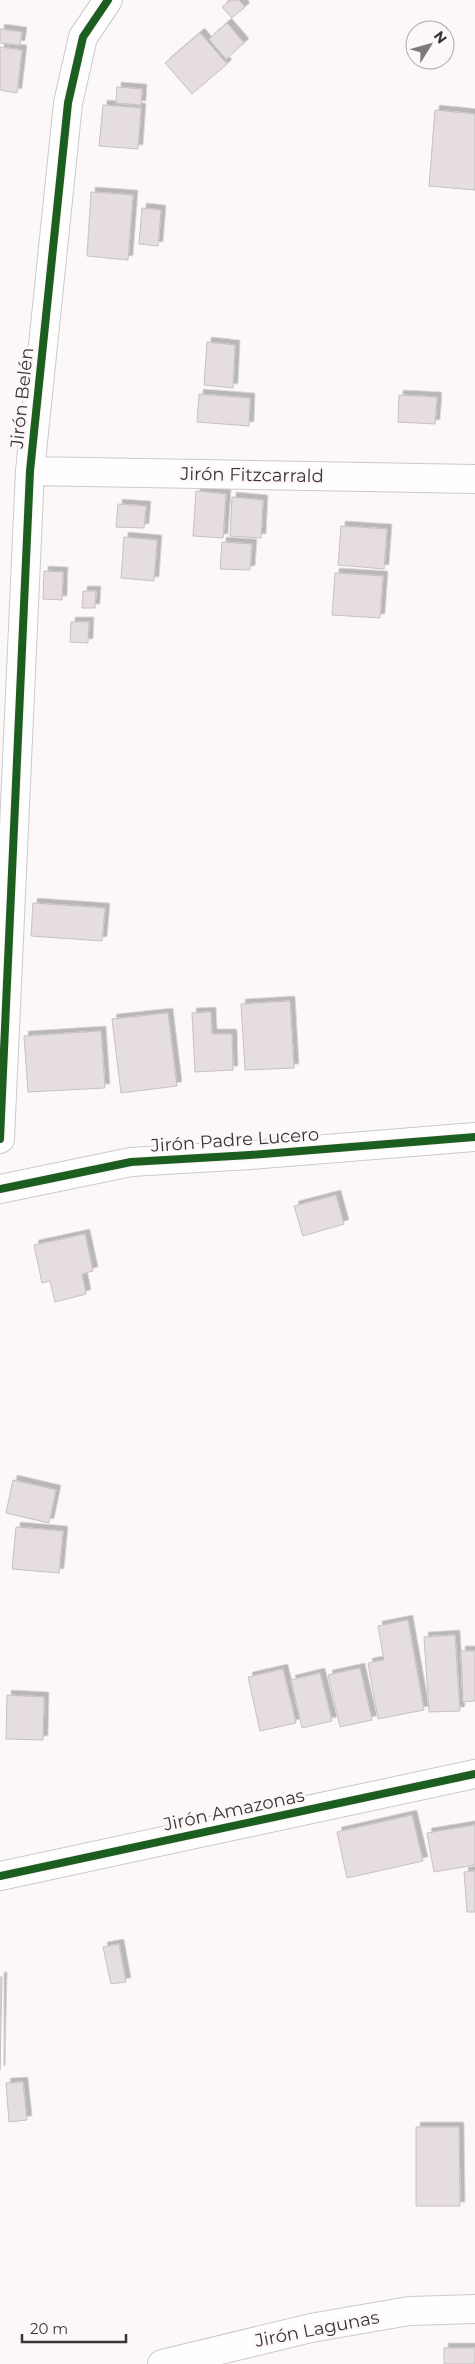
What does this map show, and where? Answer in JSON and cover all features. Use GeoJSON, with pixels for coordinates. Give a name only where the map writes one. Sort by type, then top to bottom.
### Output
{"type":"FeatureCollection","features":[{"type":"Feature","properties":{"kind":"street","name":"Jirón Belén"},"geometry":{"type":"LineString","coordinates":[[0,1139],[30,471],[68,103],[83,38],[108,0]]}},
{"type":"Feature","properties":{"kind":"street","name":"Jirón Fitzcarrald"},"geometry":{"type":"LineString","coordinates":[[30,471],[475,479]]}},
{"type":"Feature","properties":{"kind":"street","name":"Jirón Padre Lucero"},"geometry":{"type":"LineString","coordinates":[[0,1189],[131,1162],[475,1137]]}},
{"type":"Feature","properties":{"kind":"street","name":"Jirón Amazonas"},"geometry":{"type":"LineString","coordinates":[[0,1876],[475,1774]]}},
{"type":"Feature","properties":{"kind":"street","name":"Jirón Lagunas"},"geometry":{"type":"LineString","coordinates":[[162,2364],[311,2328],[409,2310],[475,2309]]}},
{"type":"Feature","properties":{"kind":"building"},"geometry":{"type":"Polygon","coordinates":[[[231,0],[239,0],[245,7],[232,18],[222,7],[231,0]]]}},
{"type":"Feature","properties":{"kind":"building"},"geometry":{"type":"Polygon","coordinates":[[[227,23],[244,43],[226,59],[209,39],[227,23]]]}},
{"type":"Feature","properties":{"kind":"building"},"geometry":{"type":"Polygon","coordinates":[[[0,29],[22,32],[20,45],[0,43],[0,29]]]}},
{"type":"Feature","properties":{"kind":"building"},"geometry":{"type":"Polygon","coordinates":[[[200,33],[227,64],[192,94],[165,63],[200,33]]]}},
{"type":"Feature","properties":{"kind":"building"},"geometry":{"type":"Polygon","coordinates":[[[0,47],[22,50],[17,93],[0,90],[0,47]]]}},
{"type":"Feature","properties":{"kind":"building"},"geometry":{"type":"Polygon","coordinates":[[[117,87],[142,89],[141,105],[116,103],[117,87]]]}},
{"type":"Feature","properties":{"kind":"building"},"geometry":{"type":"Polygon","coordinates":[[[103,105],[141,108],[138,149],[99,146],[103,105]]]}},
{"type":"Feature","properties":{"kind":"building"},"geometry":{"type":"Polygon","coordinates":[[[435,110],[475,114],[475,190],[429,186],[435,110]]]}},
{"type":"Feature","properties":{"kind":"building"},"geometry":{"type":"Polygon","coordinates":[[[91,192],[133,195],[128,260],[87,256],[91,192]]]}},
{"type":"Feature","properties":{"kind":"building"},"geometry":{"type":"Polygon","coordinates":[[[142,208],[161,210],[158,246],[139,244],[142,208]]]}},
{"type":"Feature","properties":{"kind":"building"},"geometry":{"type":"Polygon","coordinates":[[[207,342],[235,345],[233,388],[204,385],[207,342]]]}},
{"type":"Feature","properties":{"kind":"building"},"geometry":{"type":"Polygon","coordinates":[[[199,394],[250,398],[249,426],[197,422],[199,394]]]}},
{"type":"Feature","properties":{"kind":"building"},"geometry":{"type":"Polygon","coordinates":[[[399,395],[437,397],[435,424],[398,422],[399,395]]]}},
{"type":"Feature","properties":{"kind":"building"},"geometry":{"type":"Polygon","coordinates":[[[196,491],[226,494],[223,538],[193,536],[196,491]]]}},
{"type":"Feature","properties":{"kind":"building"},"geometry":{"type":"Polygon","coordinates":[[[232,497],[263,500],[261,538],[230,536],[232,497]]]}},
{"type":"Feature","properties":{"kind":"building"},"geometry":{"type":"Polygon","coordinates":[[[118,504],[146,506],[144,528],[116,527],[118,504]]]}},
{"type":"Feature","properties":{"kind":"building"},"geometry":{"type":"Polygon","coordinates":[[[341,526],[387,529],[384,569],[338,565],[341,526]]]}},
{"type":"Feature","properties":{"kind":"building"},"geometry":{"type":"Polygon","coordinates":[[[124,537],[157,540],[154,581],[121,578],[124,537]]]}},
{"type":"Feature","properties":{"kind":"building"},"geometry":{"type":"Polygon","coordinates":[[[222,542],[252,544],[250,570],[220,569],[222,542]]]}},
{"type":"Feature","properties":{"kind":"building"},"geometry":{"type":"Polygon","coordinates":[[[44,571],[63,572],[62,600],[43,599],[44,571]]]}},
{"type":"Feature","properties":{"kind":"building"},"geometry":{"type":"Polygon","coordinates":[[[335,573],[383,576],[380,618],[332,615],[335,573]]]}},
{"type":"Feature","properties":{"kind":"building"},"geometry":{"type":"Polygon","coordinates":[[[83,591],[96,591],[95,608],[82,608],[83,591]]]}},
{"type":"Feature","properties":{"kind":"building"},"geometry":{"type":"Polygon","coordinates":[[[71,622],[89,622],[88,643],[70,642],[71,622]]]}},
{"type":"Feature","properties":{"kind":"building"},"geometry":{"type":"Polygon","coordinates":[[[33,903],[105,908],[102,941],[31,936],[33,903]]]}},
{"type":"Feature","properties":{"kind":"building"},"geometry":{"type":"Polygon","coordinates":[[[290,1001],[294,1068],[245,1070],[241,1004],[290,1001]]]}},
{"type":"Feature","properties":{"kind":"building"},"geometry":{"type":"Polygon","coordinates":[[[211,1012],[212,1034],[232,1034],[233,1070],[195,1072],[192,1013],[211,1012]]]}},
{"type":"Feature","properties":{"kind":"building"},"geometry":{"type":"Polygon","coordinates":[[[168,1013],[177,1086],[121,1093],[112,1019],[168,1013]]]}},
{"type":"Feature","properties":{"kind":"building"},"geometry":{"type":"Polygon","coordinates":[[[101,1031],[105,1088],[28,1092],[24,1036],[101,1031]]]}},
{"type":"Feature","properties":{"kind":"building"},"geometry":{"type":"Polygon","coordinates":[[[336,1195],[344,1224],[303,1236],[294,1206],[336,1195]]]}},
{"type":"Feature","properties":{"kind":"building"},"geometry":{"type":"Polygon","coordinates":[[[85,1234],[93,1271],[82,1274],[86,1294],[55,1302],[50,1281],[42,1283],[34,1245],[85,1234]]]}},
{"type":"Feature","properties":{"kind":"building"},"geometry":{"type":"Polygon","coordinates":[[[13,1480],[56,1490],[49,1523],[6,1513],[13,1480]]]}},
{"type":"Feature","properties":{"kind":"building"},"geometry":{"type":"Polygon","coordinates":[[[16,1527],[63,1531],[59,1573],[12,1569],[16,1527]]]}},
{"type":"Feature","properties":{"kind":"building"},"geometry":{"type":"Polygon","coordinates":[[[408,1620],[424,1710],[378,1719],[368,1663],[384,1660],[378,1626],[408,1620]]]}},
{"type":"Feature","properties":{"kind":"building"},"geometry":{"type":"Polygon","coordinates":[[[455,1635],[460,1711],[429,1712],[424,1637],[455,1635]]]}},
{"type":"Feature","properties":{"kind":"building"},"geometry":{"type":"Polygon","coordinates":[[[461,1651],[475,1651],[475,1701],[463,1702],[461,1651]]]}},
{"type":"Feature","properties":{"kind":"building"},"geometry":{"type":"Polygon","coordinates":[[[360,1668],[372,1720],[340,1727],[328,1675],[360,1668]]]}},
{"type":"Feature","properties":{"kind":"building"},"geometry":{"type":"Polygon","coordinates":[[[283,1669],[296,1723],[260,1731],[248,1677],[283,1669]]]}},
{"type":"Feature","properties":{"kind":"building"},"geometry":{"type":"Polygon","coordinates":[[[320,1673],[332,1721],[302,1728],[291,1680],[320,1673]]]}},
{"type":"Feature","properties":{"kind":"building"},"geometry":{"type":"Polygon","coordinates":[[[7,1695],[44,1697],[43,1740],[6,1739],[7,1695]]]}},
{"type":"Feature","properties":{"kind":"building"},"geometry":{"type":"Polygon","coordinates":[[[412,1815],[423,1861],[347,1878],[337,1832],[412,1815]]]}},
{"type":"Feature","properties":{"kind":"building"},"geometry":{"type":"Polygon","coordinates":[[[475,1825],[475,1865],[434,1872],[427,1833],[475,1825]]]}},
{"type":"Feature","properties":{"kind":"building"},"geometry":{"type":"Polygon","coordinates":[[[475,1871],[475,1912],[467,1912],[464,1872],[475,1871]]]}},
{"type":"Feature","properties":{"kind":"building"},"geometry":{"type":"Polygon","coordinates":[[[119,1944],[126,1982],[111,1984],[103,1947],[119,1944]]]}},
{"type":"Feature","properties":{"kind":"building"},"geometry":{"type":"Polygon","coordinates":[[[0,1977],[2,1977],[0,2070],[0,1977]]]}},
{"type":"Feature","properties":{"kind":"building"},"geometry":{"type":"Polygon","coordinates":[[[23,2082],[27,2120],[9,2122],[6,2083],[23,2082]]]}},
{"type":"Feature","properties":{"kind":"building"},"geometry":{"type":"Polygon","coordinates":[[[416,2127],[459,2127],[460,2206],[416,2206],[416,2127]]]}},
{"type":"Feature","properties":{"kind":"building"},"geometry":{"type":"Polygon","coordinates":[[[444,2348],[475,2348],[475,2364],[444,2364],[444,2348]]]}},
{"type":"Feature","properties":{"kind":"cycle path"},"geometry":{"type":"LineString","coordinates":[[0,1139],[30,471],[68,103],[83,37],[108,0]]}},
{"type":"Feature","properties":{"kind":"cycle path"},"geometry":{"type":"LineString","coordinates":[[0,1189],[131,1162],[250,1155],[475,1137]]}},
{"type":"Feature","properties":{"kind":"cycle path"},"geometry":{"type":"LineString","coordinates":[[0,1876],[475,1774]]}}]}
